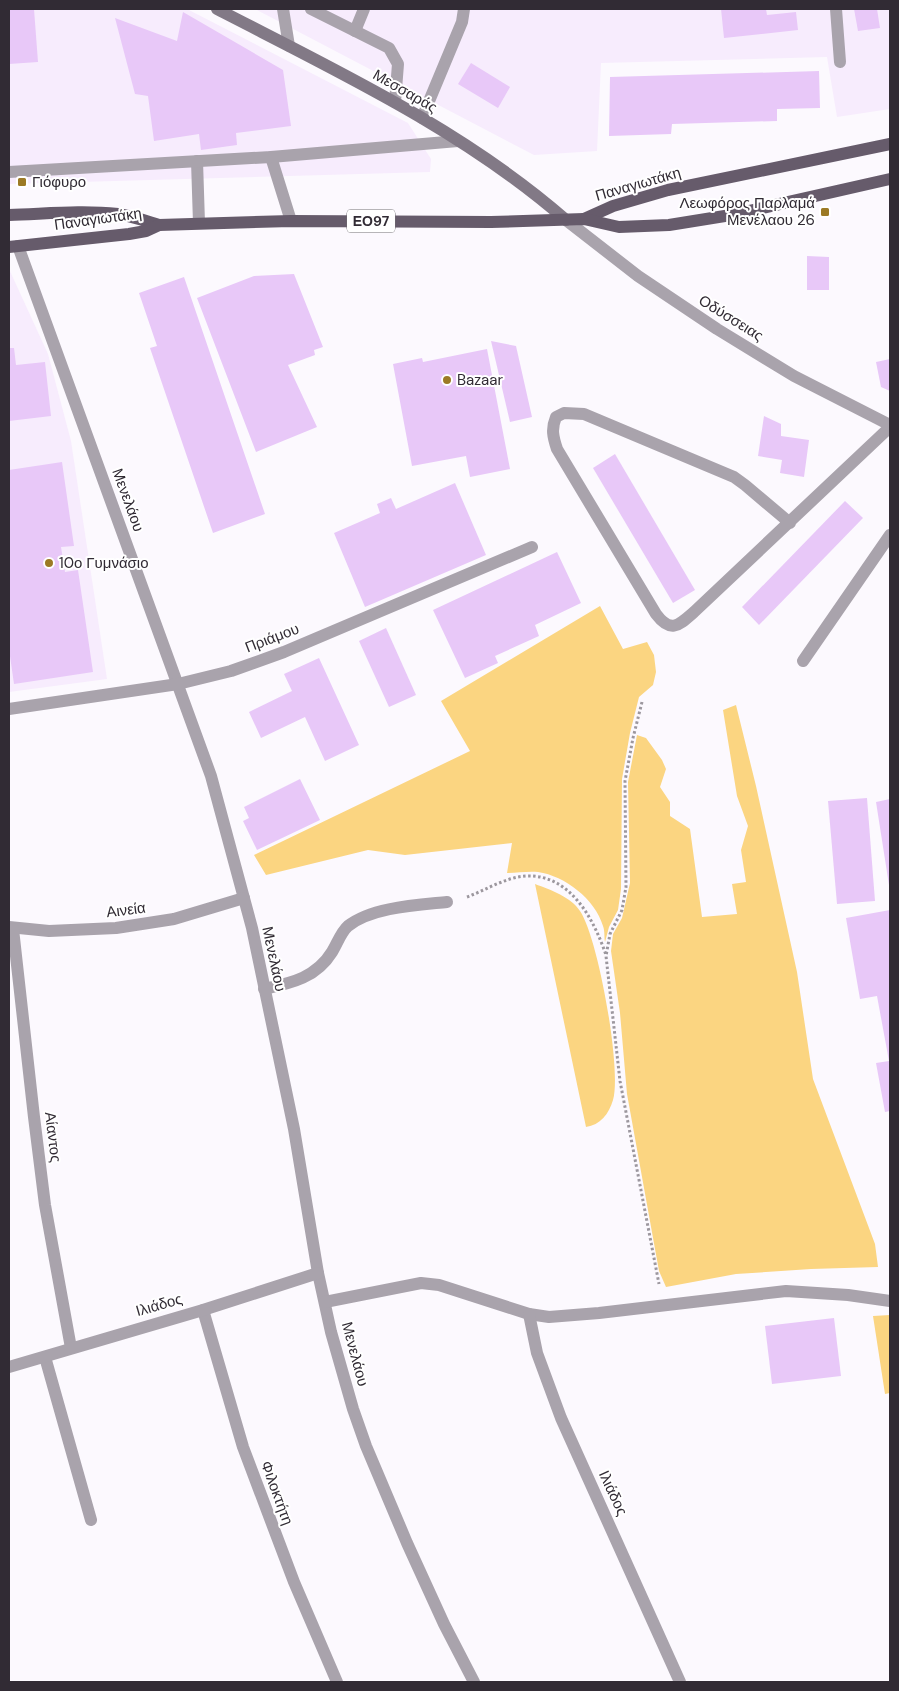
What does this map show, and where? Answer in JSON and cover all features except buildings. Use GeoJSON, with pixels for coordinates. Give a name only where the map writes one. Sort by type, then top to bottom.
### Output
{"type":"FeatureCollection","features":[{"type":"Feature","properties":{"kind":"main road","name":"Παναγιωτάκη"},"geometry":{"type":"LineString","coordinates":[[584,219],[613,206],[668,190],[890,144]]}},
{"type":"Feature","properties":{"kind":"main road","name":"Παναγιωτάκη"},"geometry":{"type":"LineString","coordinates":[[584,219],[619,226],[669,225],[731,215],[890,179]]}},
{"type":"Feature","properties":{"kind":"main road","name":"Παναγιωτάκη"},"geometry":{"type":"LineString","coordinates":[[9,215],[66,212],[120,214],[159,225]]}},
{"type":"Feature","properties":{"kind":"main road","name":"ΕΟ97"},"geometry":{"type":"LineString","coordinates":[[159,225],[290,221],[491,222],[584,219]]}},
{"type":"Feature","properties":{"kind":"main road","name":"Παναγιωτάκη"},"geometry":{"type":"LineString","coordinates":[[13,246],[129,234],[146,231],[159,225]]}},
{"type":"Feature","properties":{"kind":"street","name":"Μεσσαράς"},"geometry":{"type":"LineString","coordinates":[[216,9],[395,102],[422,118],[531,190],[566,220]]}},
{"type":"Feature","properties":{"kind":"street"},"geometry":{"type":"LineString","coordinates":[[283,9],[289,46]]}},
{"type":"Feature","properties":{"kind":"street"},"geometry":{"type":"LineString","coordinates":[[311,9],[389,48],[398,64],[395,102]]}},
{"type":"Feature","properties":{"kind":"street"},"geometry":{"type":"LineString","coordinates":[[355,31],[364,9]]}},
{"type":"Feature","properties":{"kind":"street"},"geometry":{"type":"LineString","coordinates":[[422,118],[462,22],[464,9]]}},
{"type":"Feature","properties":{"kind":"street"},"geometry":{"type":"LineString","coordinates":[[836,9],[840,62]]}},
{"type":"Feature","properties":{"kind":"street"},"geometry":{"type":"LineString","coordinates":[[9,172],[271,157],[458,141]]}},
{"type":"Feature","properties":{"kind":"street"},"geometry":{"type":"LineString","coordinates":[[271,157],[290,221]]}},
{"type":"Feature","properties":{"kind":"street"},"geometry":{"type":"LineString","coordinates":[[197,161],[199,223]]}},
{"type":"Feature","properties":{"kind":"street","name":"Οδύσσειας"},"geometry":{"type":"LineString","coordinates":[[566,220],[638,276],[717,329],[794,376],[890,426]]}},
{"type":"Feature","properties":{"kind":"street","name":"Μενελάου"},"geometry":{"type":"LineString","coordinates":[[13,246],[211,776],[244,898],[264,988],[294,1129],[318,1273],[340,1367],[366,1446],[407,1543],[444,1624],[474,1682]]}},
{"type":"Feature","properties":{"kind":"street"},"geometry":{"type":"LineString","coordinates":[[790,523],[745,485],[720,471],[584,414],[564,412],[556,417],[552,426],[553,438],[557,449],[656,614],[665,625],[677,625],[694,612],[790,523],[890,426]]}},
{"type":"Feature","properties":{"kind":"street"},"geometry":{"type":"LineString","coordinates":[[803,661],[890,536]]}},
{"type":"Feature","properties":{"kind":"street","name":"Πριάμου"},"geometry":{"type":"LineString","coordinates":[[9,709],[205,679],[267,658],[532,547]]}},
{"type":"Feature","properties":{"kind":"street","name":"Αινεία"},"geometry":{"type":"LineString","coordinates":[[11,928],[49,931],[116,928],[174,919],[244,898]]}},
{"type":"Feature","properties":{"kind":"street"},"geometry":{"type":"LineString","coordinates":[[264,988],[292,982],[311,974],[331,954],[346,927],[358,920],[399,908],[447,902]]}},
{"type":"Feature","properties":{"kind":"street","name":"Αίαντος"},"geometry":{"type":"LineString","coordinates":[[11,928],[45,1205],[71,1348]]}},
{"type":"Feature","properties":{"kind":"street","name":"Ιλιάδος"},"geometry":{"type":"LineString","coordinates":[[9,1367],[203,1310],[318,1273]]}},
{"type":"Feature","properties":{"kind":"street"},"geometry":{"type":"LineString","coordinates":[[325,1302],[405,1285],[430,1283],[466,1292],[529,1314],[549,1316],[570,1316],[786,1291],[840,1294],[890,1301]]}},
{"type":"Feature","properties":{"kind":"street","name":"Φιλοκτήτη"},"geometry":{"type":"LineString","coordinates":[[203,1310],[250,1466],[294,1582],[337,1682]]}},
{"type":"Feature","properties":{"kind":"street","name":"Ιλιάδος"},"geometry":{"type":"LineString","coordinates":[[529,1314],[538,1353],[561,1418],[680,1682]]}},
{"type":"Feature","properties":{"kind":"street"},"geometry":{"type":"LineString","coordinates":[[45,1357],[91,1520]]}},
{"type":"Feature","properties":{"kind":"path"},"geometry":{"type":"LineString","coordinates":[[606,956],[610,934],[622,910],[626,887],[625,781],[642,702]]}},
{"type":"Feature","properties":{"kind":"path"},"geometry":{"type":"LineString","coordinates":[[447,902],[465,898],[525,876],[542,877],[558,884],[573,896],[585,909],[597,930],[606,956],[620,1081],[663,1305]]}},
{"type":"Feature","properties":{"kind":"shaded area"},"geometry":{"type":"Polygon","coordinates":[[[9,9],[187,9],[408,123],[431,159],[430,172],[9,184],[9,9]]]}},
{"type":"Feature","properties":{"kind":"shaded area"},"geometry":{"type":"Polygon","coordinates":[[[255,9],[890,9],[890,109],[837,117],[827,57],[601,63],[597,151],[534,155],[255,9]]]}},
{"type":"Feature","properties":{"kind":"shaded area","name":"10ο Γυμνάσιο"},"geometry":{"type":"Polygon","coordinates":[[[9,269],[48,354],[71,441],[107,679],[9,692],[9,269]]]}},
{"type":"Feature","properties":{"kind":"shaded area"},"geometry":{"type":"Polygon","coordinates":[[[600,606],[623,649],[647,642],[654,655],[656,672],[653,685],[639,697],[630,733],[622,779],[621,889],[618,910],[609,927],[605,942],[604,930],[599,916],[578,890],[548,874],[538,872],[507,873],[512,843],[405,855],[368,850],[266,875],[254,855],[470,751],[441,701],[600,606]]]}},
{"type":"Feature","properties":{"kind":"shaded area"},"geometry":{"type":"Polygon","coordinates":[[[736,705],[797,972],[813,1079],[875,1244],[878,1267],[736,1274],[666,1287],[659,1271],[627,1094],[620,1013],[611,951],[613,934],[622,918],[630,883],[628,782],[637,735],[646,738],[662,760],[666,769],[660,787],[670,802],[670,816],[690,829],[702,917],[737,914],[732,884],[746,882],[741,850],[748,826],[737,796],[723,710],[736,705]]]}},
{"type":"Feature","properties":{"kind":"shaded area"},"geometry":{"type":"Polygon","coordinates":[[[535,884],[566,898],[580,911],[587,925],[601,974],[611,1034],[615,1084],[613,1100],[609,1110],[600,1121],[591,1126],[586,1127],[535,884]]]}},
{"type":"Feature","properties":{"kind":"shaded area"},"geometry":{"type":"Polygon","coordinates":[[[890,1315],[890,1393],[885,1394],[873,1316],[890,1315]]]}},
{"type":"Feature","properties":{"kind":"place","name":"Γιόφυρο"},"geometry":{"type":"Point","coordinates":[22,182]}},
{"type":"Feature","properties":{"kind":"place","name":"Λεωφόρος Παρλαμά Μενέλαου 26"},"geometry":{"type":"Point","coordinates":[825,212]}},
{"type":"Feature","properties":{"kind":"place","name":"Bazaar"},"geometry":{"type":"Point","coordinates":[447,380]}},
{"type":"Feature","properties":{"kind":"place","name":"10ο Γυμνάσιο"},"geometry":{"type":"Point","coordinates":[49,563]}}]}
